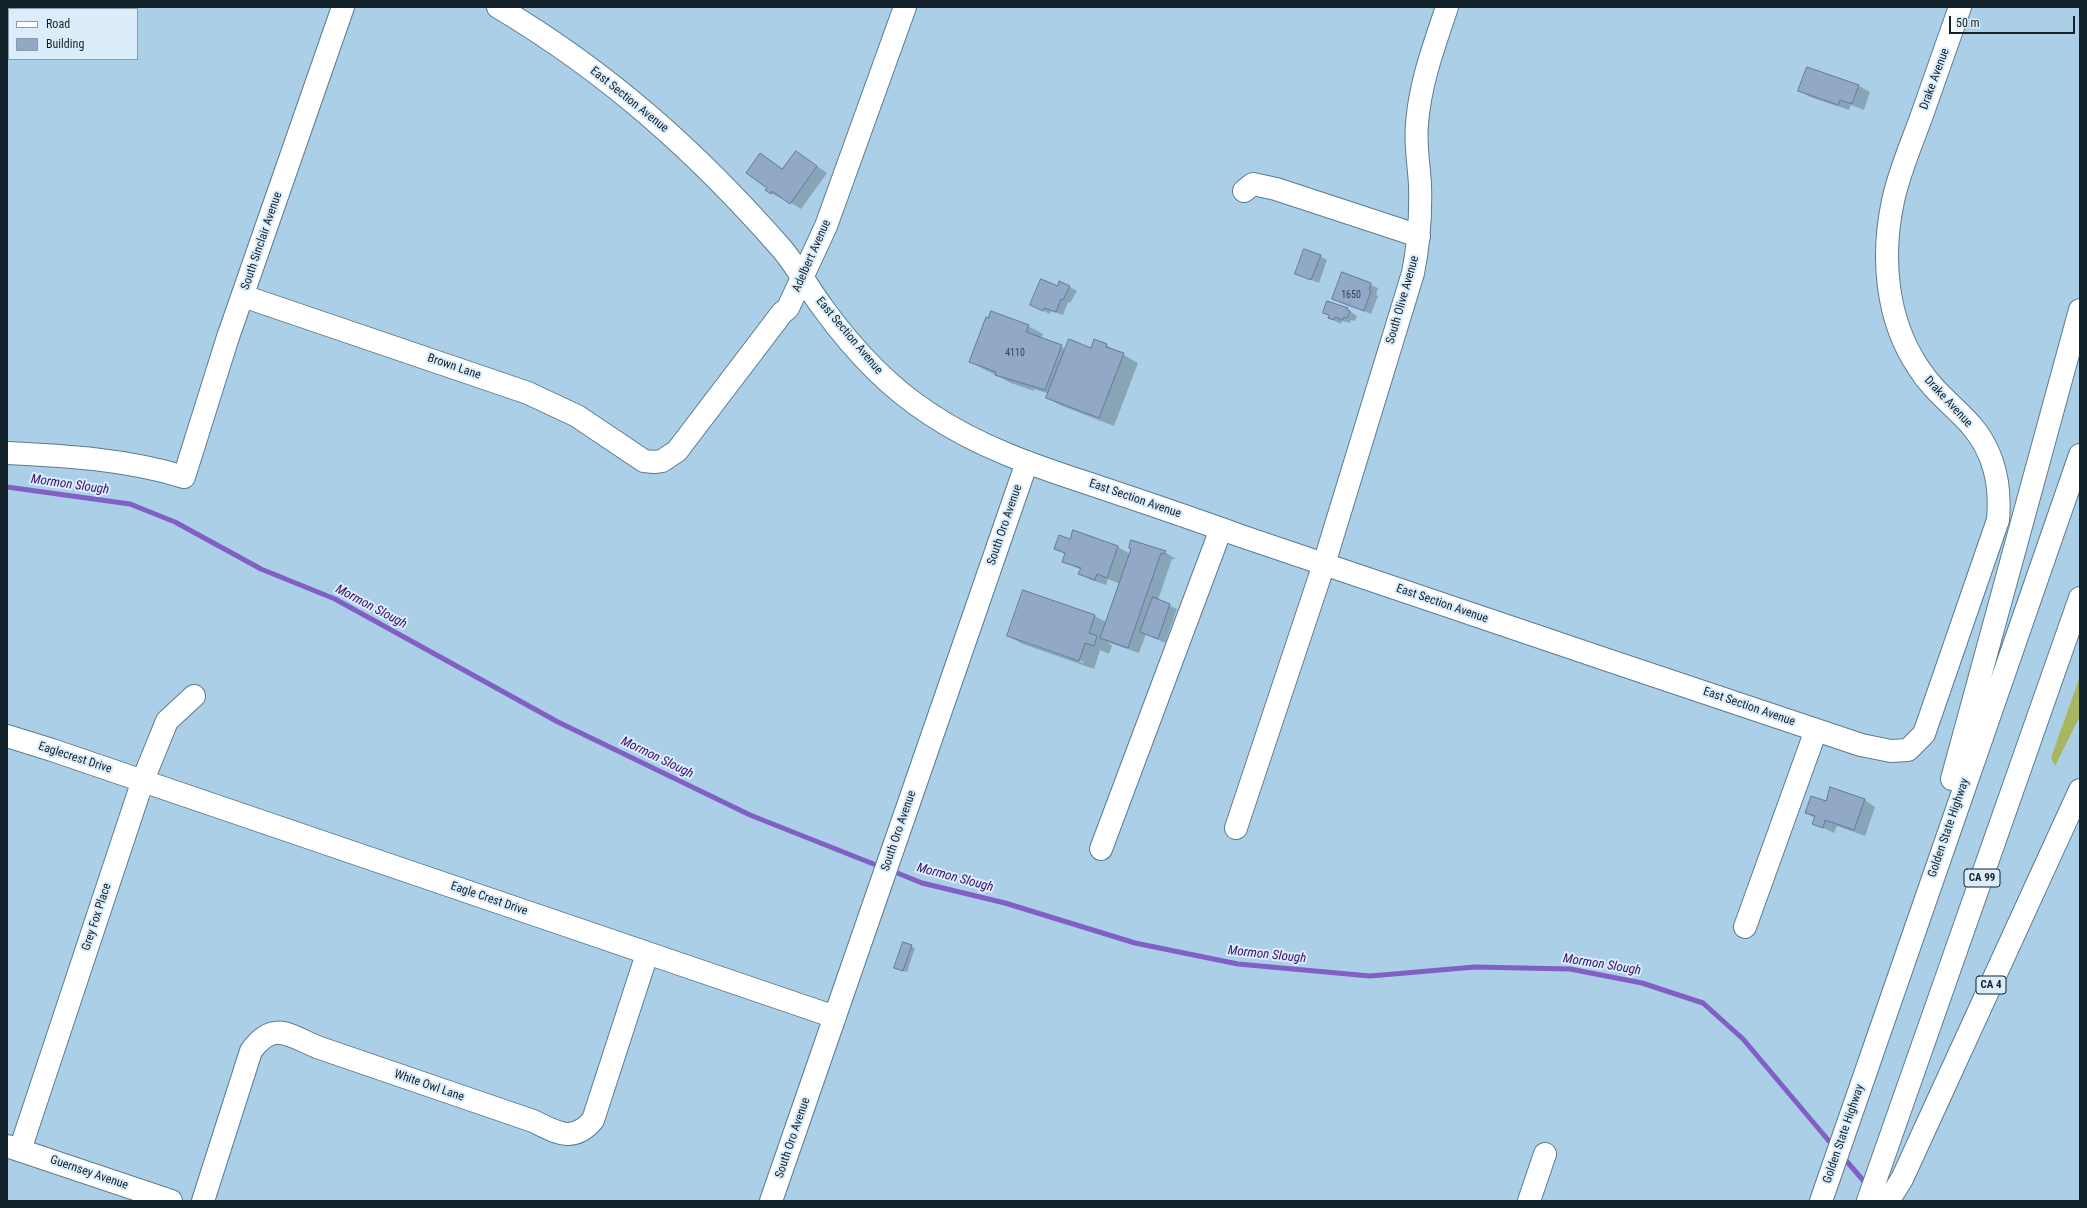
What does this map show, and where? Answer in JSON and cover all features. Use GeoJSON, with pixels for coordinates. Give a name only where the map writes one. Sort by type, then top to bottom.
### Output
{"type":"FeatureCollection","features":[{"type":"Feature","properties":{"kind":"main road","name":"South Sinclair Avenue"},"geometry":{"type":"LineString","coordinates":[[7,453],[88,458],[162,470],[184,477],[243,296],[343,7]]}},
{"type":"Feature","properties":{"kind":"main road","name":"East Section Avenue"},"geometry":{"type":"LineString","coordinates":[[498,7],[545,36],[611,83],[675,137],[779,246],[824,309],[854,345],[892,385],[929,414],[980,444],[1027,462],[1221,529],[1861,745],[1891,751],[1908,750],[1913,745]]}},
{"type":"Feature","properties":{"kind":"main road","name":"Adelbert Avenue"},"geometry":{"type":"LineString","coordinates":[[654,462],[662,461],[677,451],[782,313],[788,308],[826,226],[905,7]]}},
{"type":"Feature","properties":{"kind":"main road","name":"South Olive Avenue"},"geometry":{"type":"LineString","coordinates":[[1236,828],[1324,564],[1413,273],[1419,236],[1420,184],[1417,126],[1420,100],[1424,74],[1447,7]]}},
{"type":"Feature","properties":{"kind":"main road","name":"Drake Avenue"},"geometry":{"type":"LineString","coordinates":[[1913,745],[1924,734],[1934,709],[1992,542],[1998,520],[2000,500],[1995,467],[1983,440],[1970,425],[1937,393],[1918,368],[1908,350],[1898,325],[1888,279],[1888,236],[1893,200],[1960,7]]}},
{"type":"Feature","properties":{"kind":"main road"},"geometry":{"type":"LineString","coordinates":[[1244,191],[1253,184],[1276,189],[1419,236]]}},
{"type":"Feature","properties":{"kind":"main road","name":"Brown Lane"},"geometry":{"type":"LineString","coordinates":[[243,296],[528,393],[577,416],[638,458],[654,462]]}},
{"type":"Feature","properties":{"kind":"main road"},"geometry":{"type":"LineString","coordinates":[[1914,930],[1973,697],[2080,310]]}},
{"type":"Feature","properties":{"kind":"main road","name":"Golden State Highway"},"geometry":{"type":"LineString","coordinates":[[1821,1201],[2080,455]]}},
{"type":"Feature","properties":{"kind":"main road","name":"South Oro Avenue"},"geometry":{"type":"LineString","coordinates":[[772,1201],[1027,462]]}},
{"type":"Feature","properties":{"kind":"main road"},"geometry":{"type":"LineString","coordinates":[[1101,849],[1221,529]]}},
{"type":"Feature","properties":{"kind":"main road","name":"CA 99"},"geometry":{"type":"LineString","coordinates":[[1868,1201],[2080,598]]}},
{"type":"Feature","properties":{"kind":"main road","name":"Grey Fox Place"},"geometry":{"type":"LineString","coordinates":[[14,1148],[143,780],[167,721],[194,696]]}},
{"type":"Feature","properties":{"kind":"main road"},"geometry":{"type":"LineString","coordinates":[[1745,927],[1816,730]]}},
{"type":"Feature","properties":{"kind":"main road","name":"Eaglecrest Drive"},"geometry":{"type":"LineString","coordinates":[[7,736],[143,780]]}},
{"type":"Feature","properties":{"kind":"main road","name":"Eagle Crest Drive"},"geometry":{"type":"LineString","coordinates":[[143,780],[647,954],[835,1016]]}},
{"type":"Feature","properties":{"kind":"main road","name":"CA 4"},"geometry":{"type":"LineString","coordinates":[[1888,1201],[1902,1179],[2080,790]]}},
{"type":"Feature","properties":{"kind":"main road","name":"White Owl Lane"},"geometry":{"type":"LineString","coordinates":[[203,1201],[251,1051],[260,1038],[271,1033],[285,1033],[317,1047],[533,1121],[559,1133],[574,1135],[586,1130],[593,1120],[647,954]]}},
{"type":"Feature","properties":{"kind":"main road","name":"Guernsey Avenue"},"geometry":{"type":"LineString","coordinates":[[14,1148],[171,1201]]}},
{"type":"Feature","properties":{"kind":"main road"},"geometry":{"type":"LineString","coordinates":[[1529,1201],[1545,1154]]}},
{"type":"Feature","properties":{"kind":"green space"},"geometry":{"type":"Polygon","coordinates":[[[2080,676],[2080,716],[2055,766],[2051,758],[2080,676]]]}},
{"type":"Feature","properties":{"kind":"building"},"geometry":{"type":"Polygon","coordinates":[[[1807,67],[1859,85],[1852,104],[1840,100],[1838,105],[1798,91],[1807,67]]]}},
{"type":"Feature","properties":{"kind":"building"},"geometry":{"type":"Polygon","coordinates":[[[796,151],[817,166],[790,204],[772,191],[771,194],[765,190],[767,188],[746,173],[760,153],[782,169],[796,151]]]}},
{"type":"Feature","properties":{"kind":"building"},"geometry":{"type":"Polygon","coordinates":[[[1304,249],[1321,255],[1311,280],[1295,274],[1304,249]]]}},
{"type":"Feature","properties":{"kind":"building"},"geometry":{"type":"Polygon","coordinates":[[[1342,272],[1371,283],[1369,290],[1371,291],[1364,311],[1332,299],[1342,272]]]}},
{"type":"Feature","properties":{"kind":"building"},"geometry":{"type":"Polygon","coordinates":[[[1041,279],[1058,286],[1059,281],[1070,286],[1063,300],[1061,299],[1056,312],[1044,308],[1043,311],[1030,305],[1041,279]]]}},
{"type":"Feature","properties":{"kind":"building"},"geometry":{"type":"Polygon","coordinates":[[[1327,301],[1348,308],[1347,310],[1350,311],[1347,318],[1344,317],[1343,320],[1335,317],[1334,320],[1328,318],[1329,315],[1323,313],[1327,301]]]}},
{"type":"Feature","properties":{"kind":"building"},"geometry":{"type":"Polygon","coordinates":[[[991,311],[1029,325],[1026,332],[1062,345],[1045,390],[995,375],[996,372],[969,362],[986,317],[988,318],[991,311]]]}},
{"type":"Feature","properties":{"kind":"building"},"geometry":{"type":"Polygon","coordinates":[[[1069,339],[1091,348],[1094,339],[1107,344],[1106,347],[1124,353],[1099,418],[1046,398],[1069,339]]]}},
{"type":"Feature","properties":{"kind":"building"},"geometry":{"type":"Polygon","coordinates":[[[1073,530],[1118,546],[1107,578],[1097,574],[1095,580],[1078,574],[1081,568],[1062,562],[1065,553],[1054,549],[1059,535],[1070,539],[1073,530]]]}},
{"type":"Feature","properties":{"kind":"building"},"geometry":{"type":"Polygon","coordinates":[[[1131,540],[1166,551],[1164,554],[1161,553],[1128,648],[1100,638],[1131,549],[1129,548],[1131,540]]]}},
{"type":"Feature","properties":{"kind":"building"},"geometry":{"type":"Polygon","coordinates":[[[1023,590],[1095,615],[1089,633],[1097,636],[1094,646],[1085,643],[1079,661],[1007,636],[1023,590]]]}},
{"type":"Feature","properties":{"kind":"building"},"geometry":{"type":"Polygon","coordinates":[[[1153,597],[1170,604],[1158,639],[1140,632],[1153,597]]]}},
{"type":"Feature","properties":{"kind":"building"},"geometry":{"type":"Polygon","coordinates":[[[1830,787],[1865,799],[1854,830],[1825,820],[1823,828],[1812,824],[1815,816],[1805,813],[1811,796],[1826,801],[1830,787]]]}},
{"type":"Feature","properties":{"kind":"building"},"geometry":{"type":"Polygon","coordinates":[[[903,942],[912,945],[903,971],[894,968],[903,942]]]}},
{"type":"Feature","properties":{"kind":"waterway","name":"Mormon Slough"},"geometry":{"type":"LineString","coordinates":[[7,487],[130,504],[175,522],[261,569],[335,599],[558,722],[750,815],[881,867]]}},
{"type":"Feature","properties":{"kind":"waterway","name":"Mormon Slough"},"geometry":{"type":"LineString","coordinates":[[890,870],[922,883],[1005,903],[1135,943],[1238,964],[1370,976],[1475,967],[1570,969],[1642,983],[1703,1003],[1743,1039],[1834,1147]]}},
{"type":"Feature","properties":{"kind":"waterway","name":"Mormon Slough"},"geometry":{"type":"LineString","coordinates":[[1843,1157],[1868,1186]]}}]}
